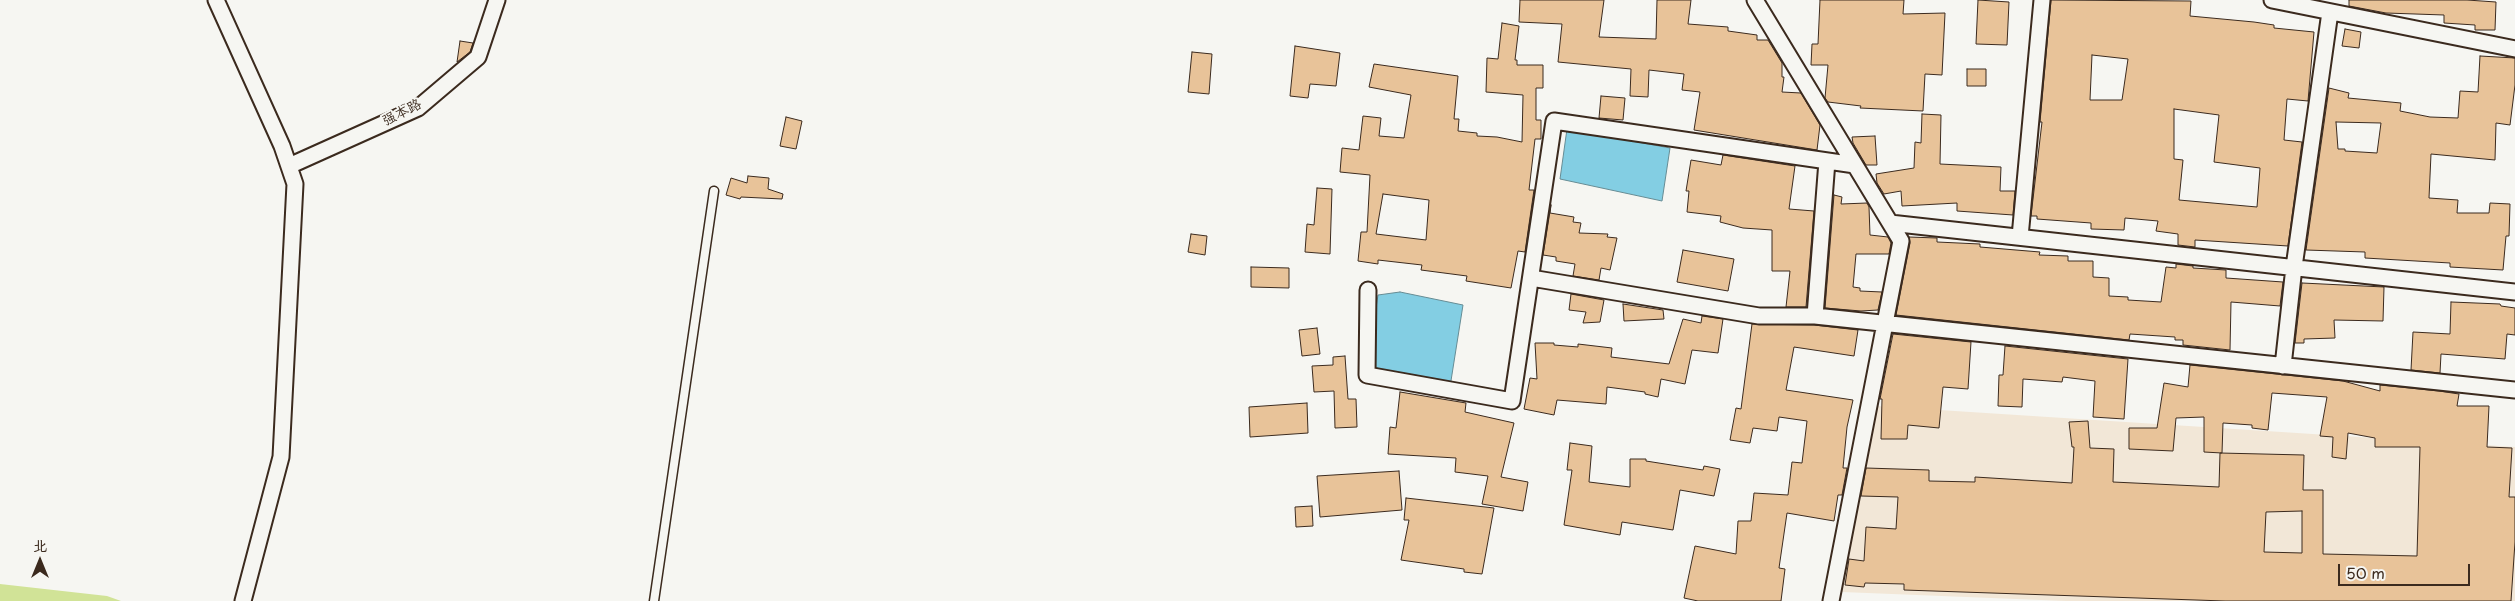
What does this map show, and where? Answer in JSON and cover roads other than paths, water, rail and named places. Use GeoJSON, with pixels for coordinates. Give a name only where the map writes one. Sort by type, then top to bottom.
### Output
{"type":"FeatureCollection","features":[{"type":"Feature","properties":{"kind":"street"},"geometry":{"type":"LineString","coordinates":[[216,0],[282,146],[295,184],[281,457],[243,601]]}},
{"type":"Feature","properties":{"kind":"street","name":"强本路"},"geometry":{"type":"LineString","coordinates":[[289,166],[418,108],[478,57],[496,0]]}},
{"type":"Feature","properties":{"kind":"street"},"geometry":{"type":"LineString","coordinates":[[1755,0],[1901,241],[1831,601]]}},
{"type":"Feature","properties":{"kind":"street"},"geometry":{"type":"LineString","coordinates":[[2020,237],[2042,0]]}},
{"type":"Feature","properties":{"kind":"street"},"geometry":{"type":"LineString","coordinates":[[2272,0],[2337,8],[2515,49]]}},
{"type":"Feature","properties":{"kind":"street"},"geometry":{"type":"LineString","coordinates":[[2283,366],[2294,267],[2337,8]]}},
{"type":"Feature","properties":{"kind":"street"},"geometry":{"type":"LineString","coordinates":[[1368,290],[1367,375],[1512,401],[1554,121],[1855,165]]}},
{"type":"Feature","properties":{"kind":"street"},"geometry":{"type":"LineString","coordinates":[[1815,316],[1827,161]]}},
{"type":"Feature","properties":{"kind":"street"},"geometry":{"type":"LineString","coordinates":[[1890,223],[2515,292]]}},
{"type":"Feature","properties":{"kind":"street"},"geometry":{"type":"LineString","coordinates":[[1531,278],[1759,316],[1815,316],[2515,390]]}},
{"type":"Feature","properties":{"kind":"lane"},"geometry":{"type":"LineString","coordinates":[[654,601],[714,191]]}},
{"type":"Feature","properties":{"kind":"water"},"geometry":{"type":"Polygon","coordinates":[[[1567,129],[1670,148],[1662,201],[1560,179],[1567,129]]]}},
{"type":"Feature","properties":{"kind":"water"},"geometry":{"type":"Polygon","coordinates":[[[1400,292],[1463,305],[1450,387],[1383,372],[1374,366],[1373,327],[1378,295],[1400,292]]]}}]}
